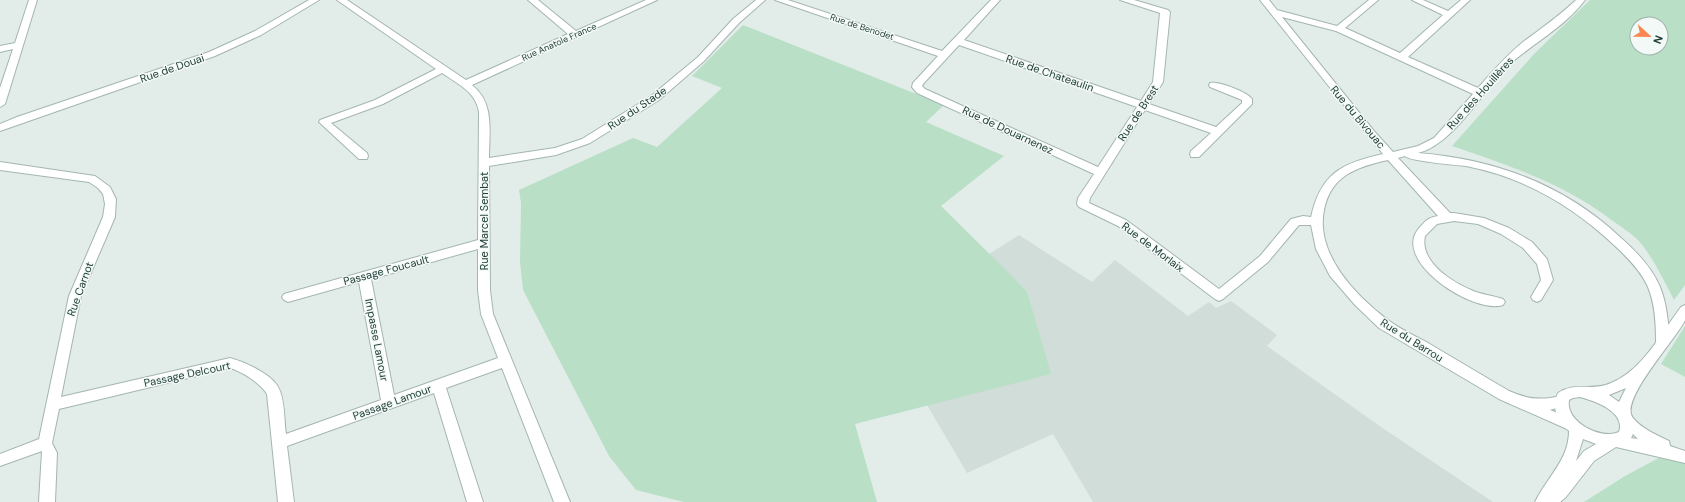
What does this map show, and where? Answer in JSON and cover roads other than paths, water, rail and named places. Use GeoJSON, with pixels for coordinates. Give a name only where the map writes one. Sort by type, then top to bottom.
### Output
{"type":"FeatureCollection","features":[{"type":"Feature","properties":{"kind":"street"},"geometry":{"type":"LineString","coordinates":[[0,104],[33,0]]}},
{"type":"Feature","properties":{"kind":"street","name":"Rue de Douai"},"geometry":{"type":"LineString","coordinates":[[0,126],[212,54],[258,33],[315,0]]}},
{"type":"Feature","properties":{"kind":"street","name":"Rue Marcel Sembat"},"geometry":{"type":"LineString","coordinates":[[341,0],[465,84],[478,95],[484,107],[484,290],[487,314],[562,502]]}},
{"type":"Feature","properties":{"kind":"street"},"geometry":{"type":"LineString","coordinates":[[532,0],[574,35]]}},
{"type":"Feature","properties":{"kind":"street","name":"Rue Anatole France"},"geometry":{"type":"LineString","coordinates":[[465,84],[653,0]]}},
{"type":"Feature","properties":{"kind":"street","name":"Rue du Stade"},"geometry":{"type":"LineString","coordinates":[[484,163],[561,150],[586,142],[655,98],[702,59],[736,21],[761,0]]}},
{"type":"Feature","properties":{"kind":"street","name":"Rue de Benodet"},"geometry":{"type":"LineString","coordinates":[[779,0],[944,55]]}},
{"type":"Feature","properties":{"kind":"street"},"geometry":{"type":"LineString","coordinates":[[944,55],[996,0]]}},
{"type":"Feature","properties":{"kind":"street","name":"Rue de Brest"},"geometry":{"type":"LineString","coordinates":[[1083,204],[1084,198],[1159,79],[1165,12],[1124,0]]}},
{"type":"Feature","properties":{"kind":"street","name":"Rue du Bivouac"},"geometry":{"type":"LineString","coordinates":[[1264,0],[1370,133],[1447,218]]}},
{"type":"Feature","properties":{"kind":"street"},"geometry":{"type":"LineString","coordinates":[[1339,29],[1374,0]]}},
{"type":"Feature","properties":{"kind":"street"},"geometry":{"type":"LineString","coordinates":[[1416,0],[1450,15]]}},
{"type":"Feature","properties":{"kind":"street"},"geometry":{"type":"LineString","coordinates":[[1402,57],[1466,0]]}},
{"type":"Feature","properties":{"kind":"street","name":"Rue des Houillères"},"geometry":{"type":"LineString","coordinates":[[1391,155],[1421,149],[1438,140],[1515,55],[1558,23],[1581,0]]}},
{"type":"Feature","properties":{"kind":"street"},"geometry":{"type":"LineString","coordinates":[[1274,12],[1339,29],[1480,93]]}},
{"type":"Feature","properties":{"kind":"street","name":"Rue de Chateaulin"},"geometry":{"type":"LineString","coordinates":[[957,41],[1219,132]]}},
{"type":"Feature","properties":{"kind":"street"},"geometry":{"type":"LineString","coordinates":[[0,50],[18,45]]}},
{"type":"Feature","properties":{"kind":"street","name":"Rue de Douarnenez"},"geometry":{"type":"LineString","coordinates":[[944,55],[916,87],[921,91],[1100,172]]}},
{"type":"Feature","properties":{"kind":"street"},"geometry":{"type":"LineString","coordinates":[[364,156],[324,122],[379,102],[443,69]]}},
{"type":"Feature","properties":{"kind":"street"},"geometry":{"type":"LineString","coordinates":[[1195,154],[1246,107],[1248,102],[1242,95],[1214,86]]}},
{"type":"Feature","properties":{"kind":"street"},"geometry":{"type":"LineString","coordinates":[[1391,155],[1448,158],[1487,167],[1536,185],[1579,210],[1619,242],[1641,266],[1650,280],[1659,303],[1663,341]]}},
{"type":"Feature","properties":{"kind":"street","name":"Rue du Barrou"},"geometry":{"type":"LineString","coordinates":[[1391,155],[1350,167],[1336,176],[1320,203],[1316,222],[1319,241],[1329,265],[1344,287],[1366,309],[1402,336],[1519,402],[1574,426],[1594,438],[1657,449],[1685,457]]}},
{"type":"Feature","properties":{"kind":"street","name":"Rue Carnot"},"geometry":{"type":"LineString","coordinates":[[0,166],[91,179],[104,186],[110,194],[112,204],[109,217],[72,305],[54,404],[45,444],[50,453],[47,502]]}},
{"type":"Feature","properties":{"kind":"street","name":"Rue de Morlaix"},"geometry":{"type":"LineString","coordinates":[[1083,204],[1088,209],[1122,223],[1219,296],[1264,259],[1295,222],[1303,220],[1316,222]]}},
{"type":"Feature","properties":{"kind":"street"},"geometry":{"type":"LineString","coordinates":[[1499,302],[1476,297],[1454,286],[1435,273],[1423,258],[1419,243],[1422,231],[1431,222],[1447,218],[1468,218],[1490,223],[1512,234],[1531,247],[1543,263],[1548,278],[1543,292],[1537,297]]}},
{"type":"Feature","properties":{"kind":"street","name":"Passage Foucault"},"geometry":{"type":"LineString","coordinates":[[288,297],[484,243]]}},
{"type":"Feature","properties":{"kind":"street","name":"Impasse Lamour"},"geometry":{"type":"LineString","coordinates":[[364,276],[389,403]]}},
{"type":"Feature","properties":{"kind":"street"},"geometry":{"type":"LineString","coordinates":[[1549,502],[1561,492],[1589,456],[1626,434],[1628,428],[1625,419],[1625,405],[1641,371],[1685,310]]}},
{"type":"Feature","properties":{"kind":"street","name":"Passage Lamour"},"geometry":{"type":"LineString","coordinates":[[279,443],[505,361]]}},
{"type":"Feature","properties":{"kind":"street","name":"Passage Delcourt"},"geometry":{"type":"LineString","coordinates":[[54,404],[222,365],[236,364],[272,388],[286,502]]}},
{"type":"Feature","properties":{"kind":"street"},"geometry":{"type":"LineString","coordinates":[[1591,394],[1615,388],[1641,371]]}},
{"type":"Feature","properties":{"kind":"street"},"geometry":{"type":"LineString","coordinates":[[438,385],[475,502]]}},
{"type":"Feature","properties":{"kind":"street","name":"Rue du Barrou"},"geometry":{"type":"LineString","coordinates":[[1519,402],[1536,405],[1561,401],[1565,395],[1572,392],[1591,394]]}},
{"type":"Feature","properties":{"kind":"street"},"geometry":{"type":"LineString","coordinates":[[1591,394],[1609,402],[1625,419],[1652,440],[1685,454]]}},
{"type":"Feature","properties":{"kind":"street"},"geometry":{"type":"LineString","coordinates":[[1543,502],[1574,452],[1576,442],[1574,426],[1564,414],[1561,401]]}},
{"type":"Feature","properties":{"kind":"street"},"geometry":{"type":"LineString","coordinates":[[0,460],[45,444]]}}]}
